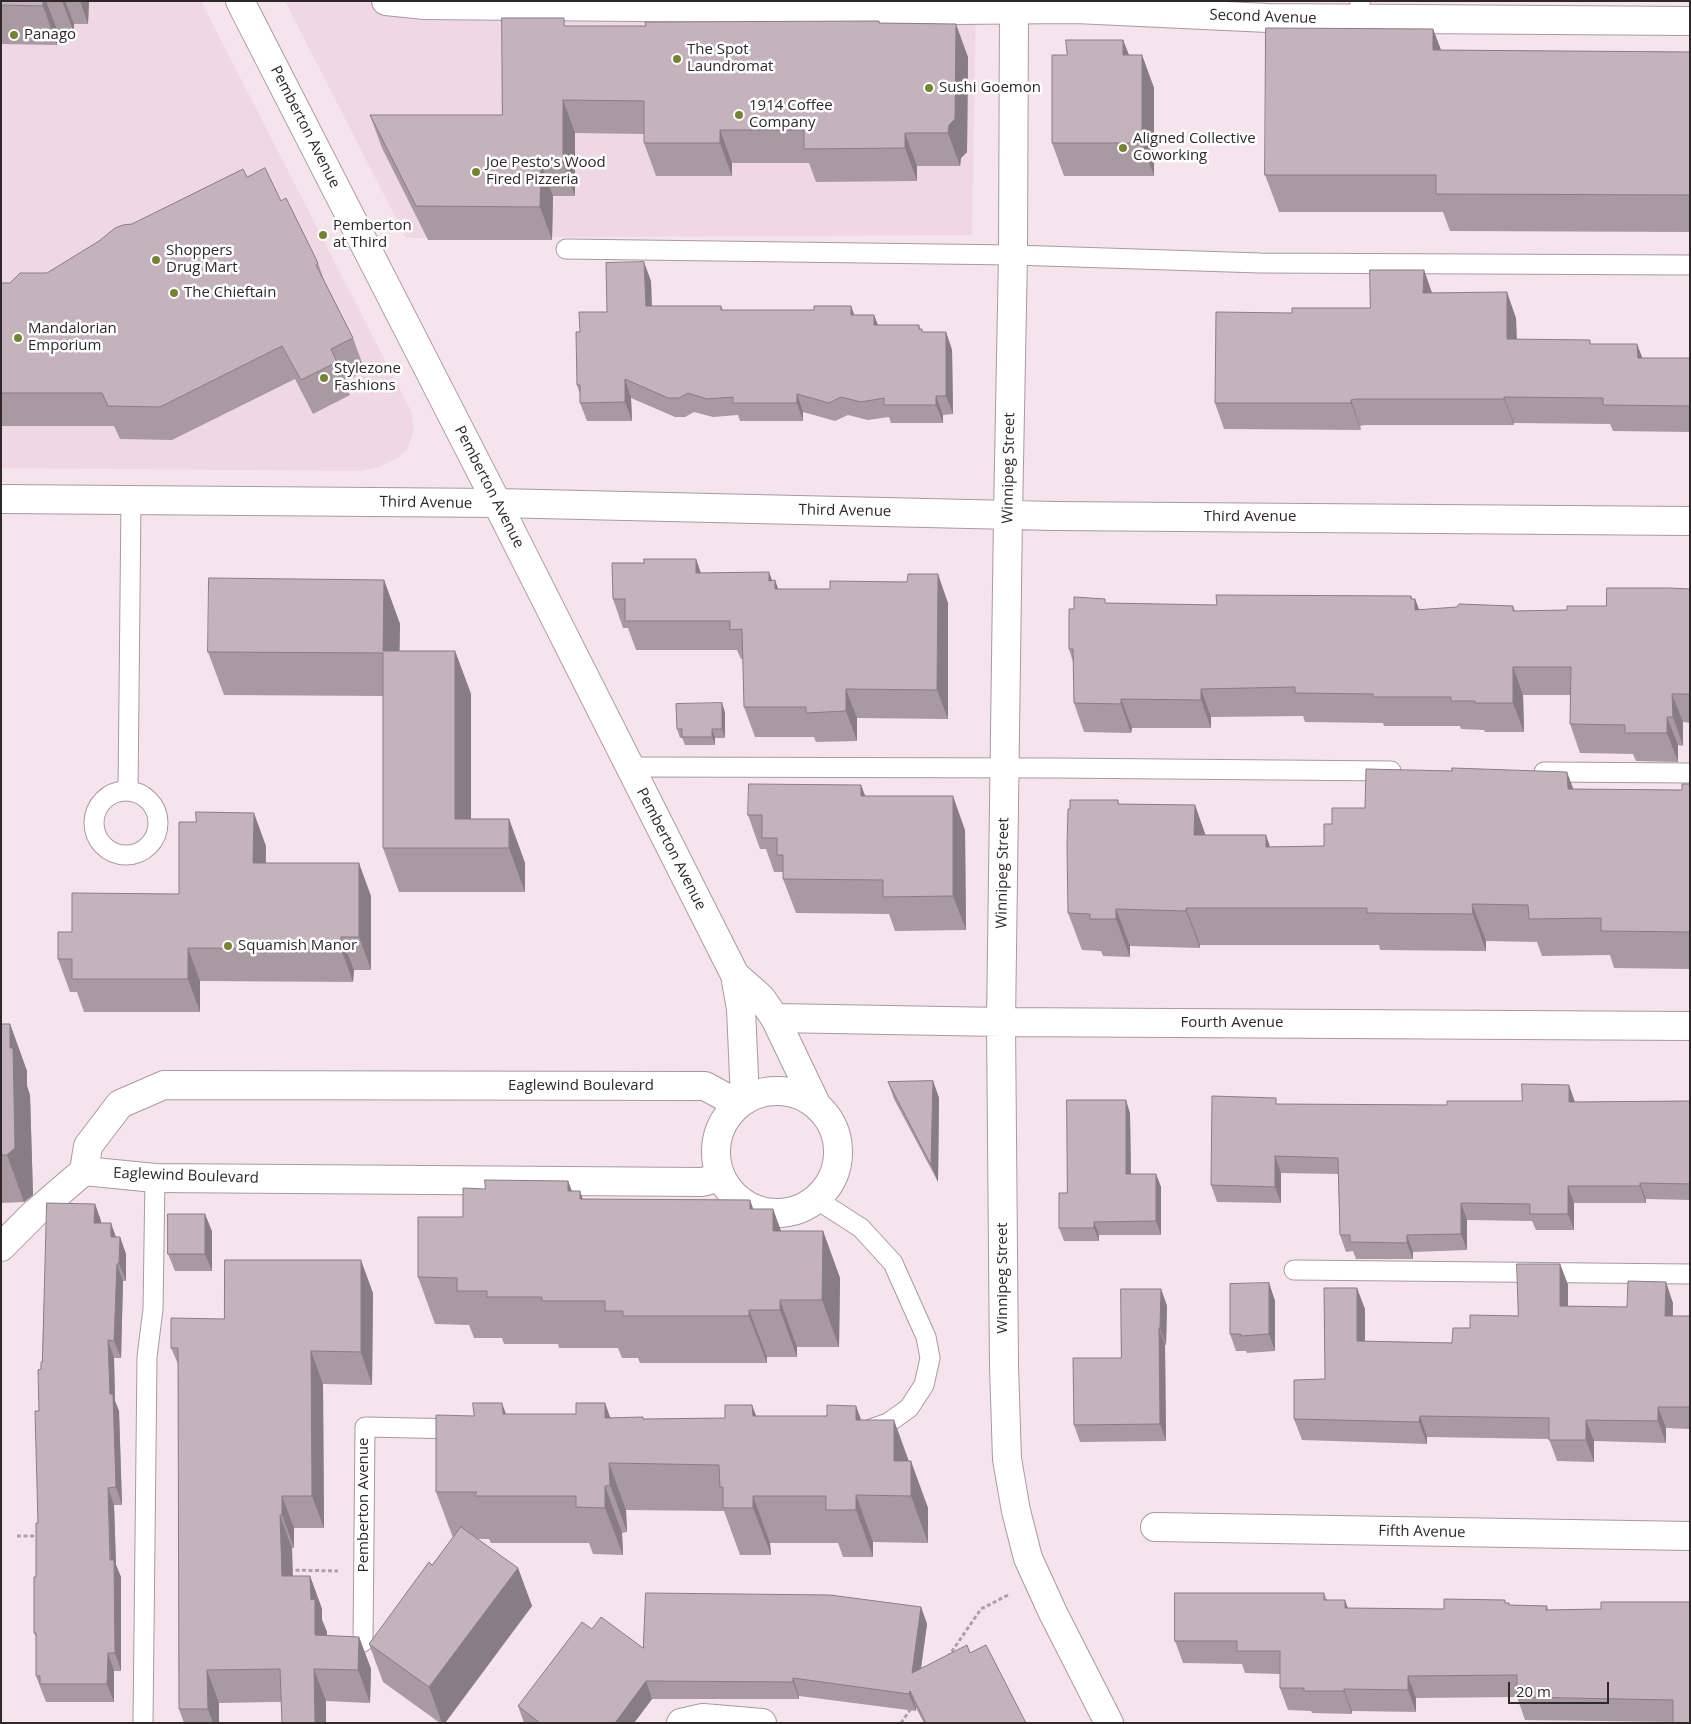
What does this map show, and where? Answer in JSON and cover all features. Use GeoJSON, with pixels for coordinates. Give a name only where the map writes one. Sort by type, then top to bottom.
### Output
{"type":"FeatureCollection","features":[{"type":"Feature","properties":{"kind":"street","name":"Second Avenue"},"geometry":{"type":"LineString","coordinates":[[386,1],[425,5],[1014,5],[1268,18],[1360,10],[1690,21]]}},
{"type":"Feature","properties":{"kind":"street","name":"Pemberton Avenue"},"geometry":{"type":"LineString","coordinates":[[249,4],[734,975],[741,1009],[742,1101]]}},
{"type":"Feature","properties":{"kind":"street","name":"Winnipeg Street"},"geometry":{"type":"LineString","coordinates":[[1014,5],[1013,255],[1002,1022],[1004,1346],[1007,1459],[1016,1511],[1028,1558],[1053,1613],[1109,1723]]}},
{"type":"Feature","properties":{"kind":"street","name":"Third Avenue"},"geometry":{"type":"LineString","coordinates":[[1,499],[497,503],[1008,515],[1690,521]]}},
{"type":"Feature","properties":{"kind":"street","name":"Pemberton Avenue"},"geometry":{"type":"LineString","coordinates":[[734,975],[761,998],[775,1018],[816,1104]]}},
{"type":"Feature","properties":{"kind":"street","name":"Fourth Avenue"},"geometry":{"type":"LineString","coordinates":[[775,1018],[1002,1022],[1690,1026]]}},
{"type":"Feature","properties":{"kind":"street","name":"Eaglewind Boulevard"},"geometry":{"type":"LineString","coordinates":[[721,1177],[702,1182],[155,1178],[84,1171],[88,1146],[120,1104],[164,1085],[705,1086],[742,1101]]}},
{"type":"Feature","properties":{"kind":"street"},"geometry":{"type":"LineString","coordinates":[[782,1090],[800,1094],[816,1104],[828,1117],[836,1133],[839,1152],[836,1170],[828,1186],[816,1199],[800,1209],[782,1213],[764,1212],[747,1205],[731,1193],[721,1177],[716,1158],[717,1137],[724,1119],[742,1101],[762,1091],[782,1090]]}},
{"type":"Feature","properties":{"kind":"street"},"geometry":{"type":"LineString","coordinates":[[1,1247],[34,1214],[84,1171]]}},
{"type":"Feature","properties":{"kind":"street","name":"Fifth Avenue"},"geometry":{"type":"LineString","coordinates":[[1155,1527],[1690,1536]]}},
{"type":"Feature","properties":{"kind":"street"},"geometry":{"type":"LineString","coordinates":[[681,1723],[703,1718],[762,1723]]}},
{"type":"Feature","properties":{"kind":"lane"},"geometry":{"type":"LineString","coordinates":[[566,249],[1013,255],[1260,263],[1690,265]]}},
{"type":"Feature","properties":{"kind":"lane"},"geometry":{"type":"LineString","coordinates":[[128,791],[131,500]]}},
{"type":"Feature","properties":{"kind":"lane"},"geometry":{"type":"LineString","coordinates":[[630,767],[1412,771]]}},
{"type":"Feature","properties":{"kind":"lane"},"geometry":{"type":"LineString","coordinates":[[1531,772],[1690,773]]}},
{"type":"Feature","properties":{"kind":"lane"},"geometry":{"type":"LineString","coordinates":[[143,1723],[147,1357],[153,1309],[155,1178]]}},
{"type":"Feature","properties":{"kind":"lane"},"geometry":{"type":"LineString","coordinates":[[816,1199],[861,1228],[893,1263],[926,1337],[930,1358],[924,1385],[909,1408],[888,1423],[863,1431],[853,1431]]}},
{"type":"Feature","properties":{"kind":"lane"},"geometry":{"type":"LineString","coordinates":[[1294,1270],[1690,1274]]}},
{"type":"Feature","properties":{"kind":"lane","name":"Pemberton Avenue"},"geometry":{"type":"LineString","coordinates":[[363,1642],[365,1427],[478,1429]]}},
{"type":"Feature","properties":{"kind":"path"},"geometry":{"type":"LineString","coordinates":[[17,1536],[46,1536]]}},
{"type":"Feature","properties":{"kind":"path"},"geometry":{"type":"LineString","coordinates":[[283,1570],[364,1571]]}},
{"type":"Feature","properties":{"kind":"path"},"geometry":{"type":"LineString","coordinates":[[947,1658],[981,1609],[1038,1580]]}},
{"type":"Feature","properties":{"kind":"path"},"geometry":{"type":"LineString","coordinates":[[901,1723],[913,1706]]}},
{"type":"Feature","properties":{"kind":"shaded area"},"geometry":{"type":"Polygon","coordinates":[[[1,1],[201,1],[412,413],[414,430],[407,450],[398,458],[380,467],[360,471],[1,468],[1,1]]]}},
{"type":"Feature","properties":{"kind":"shaded area"},"geometry":{"type":"Polygon","coordinates":[[[285,1],[976,1],[972,235],[406,238],[285,1]]]}},
{"type":"Feature","properties":{"kind":"building"},"geometry":{"type":"Polygon","coordinates":[[[1,1],[43,1],[43,6],[1,5],[1,1]]]}},
{"type":"Feature","properties":{"kind":"building"},"geometry":{"type":"Polygon","coordinates":[[[502,18],[564,18],[564,26],[646,26],[645,22],[879,21],[879,23],[956,24],[955,119],[949,125],[948,133],[905,133],[905,148],[804,149],[804,130],[720,130],[720,143],[644,143],[644,101],[563,100],[563,163],[541,163],[540,207],[416,206],[370,115],[502,115],[502,18]]]}},
{"type":"Feature","properties":{"kind":"building"},"geometry":{"type":"Polygon","coordinates":[[[1266,28],[1433,29],[1433,50],[1690,52],[1690,195],[1436,194],[1436,175],[1265,175],[1266,28]]]}},
{"type":"Feature","properties":{"kind":"building"},"geometry":{"type":"Polygon","coordinates":[[[1066,40],[1123,40],[1123,55],[1142,55],[1142,143],[1052,143],[1052,55],[1067,55],[1066,40]]]}},
{"type":"Feature","properties":{"kind":"building"},"geometry":{"type":"Polygon","coordinates":[[[265,168],[281,201],[286,198],[318,263],[316,265],[353,338],[331,349],[337,362],[301,380],[282,346],[160,407],[108,406],[102,393],[1,393],[1,283],[10,283],[20,273],[47,273],[99,241],[115,228],[132,224],[243,169],[247,177],[265,168]]]}},
{"type":"Feature","properties":{"kind":"building"},"geometry":{"type":"Polygon","coordinates":[[[644,262],[646,306],[721,306],[721,310],[814,310],[814,306],[851,306],[851,315],[874,315],[874,325],[919,325],[919,329],[922,329],[922,332],[946,332],[946,396],[936,396],[936,405],[884,405],[884,398],[861,402],[841,397],[829,403],[797,394],[797,403],[733,403],[733,397],[707,399],[688,393],[679,398],[668,398],[625,379],[625,402],[580,403],[580,385],[577,385],[576,332],[580,332],[579,312],[607,312],[606,263],[644,262]]]}},
{"type":"Feature","properties":{"kind":"building"},"geometry":{"type":"Polygon","coordinates":[[[1370,270],[1424,270],[1423,293],[1507,292],[1507,339],[1590,340],[1590,344],[1637,344],[1638,358],[1690,358],[1690,406],[1603,405],[1603,398],[1504,397],[1504,399],[1355,399],[1351,400],[1351,403],[1215,403],[1216,312],[1292,313],[1292,308],[1370,308],[1370,270]]]}},
{"type":"Feature","properties":{"kind":"building"},"geometry":{"type":"Polygon","coordinates":[[[644,559],[696,559],[696,573],[769,572],[769,581],[775,580],[775,589],[830,589],[830,581],[907,582],[908,574],[938,574],[937,690],[846,689],[846,711],[806,713],[806,707],[744,707],[742,629],[730,630],[730,621],[625,621],[625,599],[613,599],[612,563],[644,563],[644,559]]]}},
{"type":"Feature","properties":{"kind":"building"},"geometry":{"type":"Polygon","coordinates":[[[209,578],[384,580],[383,651],[455,651],[455,819],[509,819],[509,848],[383,848],[383,653],[208,652],[209,578]]]}},
{"type":"Feature","properties":{"kind":"building"},"geometry":{"type":"Polygon","coordinates":[[[1607,588],[1690,589],[1690,694],[1672,694],[1673,717],[1667,717],[1667,733],[1625,733],[1625,725],[1570,724],[1571,667],[1513,667],[1513,703],[1451,701],[1451,697],[1373,697],[1373,694],[1295,693],[1295,687],[1201,689],[1201,700],[1121,699],[1121,704],[1074,703],[1073,649],[1069,649],[1069,609],[1074,609],[1074,597],[1105,599],[1105,603],[1217,605],[1216,595],[1411,596],[1411,599],[1415,599],[1415,610],[1457,607],[1459,604],[1513,606],[1513,611],[1567,610],[1567,606],[1606,606],[1607,588]]]}},
{"type":"Feature","properties":{"kind":"building"},"geometry":{"type":"Polygon","coordinates":[[[722,703],[722,729],[712,729],[712,737],[682,737],[682,729],[677,729],[676,704],[722,703]]]}},
{"type":"Feature","properties":{"kind":"building"},"geometry":{"type":"Polygon","coordinates":[[[1452,768],[1567,772],[1568,789],[1682,790],[1682,784],[1690,784],[1690,932],[1601,931],[1601,918],[1529,919],[1528,905],[1472,904],[1473,914],[1367,913],[1367,908],[1186,908],[1186,911],[1116,909],[1116,919],[1090,919],[1090,914],[1068,913],[1067,846],[1070,800],[1118,800],[1118,804],[1195,805],[1194,835],[1266,835],[1266,847],[1324,846],[1324,824],[1332,824],[1332,808],[1365,808],[1366,769],[1452,771],[1452,768]]]}},
{"type":"Feature","properties":{"kind":"building"},"geometry":{"type":"Polygon","coordinates":[[[749,784],[861,785],[861,796],[953,796],[953,896],[883,897],[883,880],[783,879],[783,855],[777,855],[777,838],[762,838],[762,815],[748,815],[749,784]]]}},
{"type":"Feature","properties":{"kind":"building","name":"Squamish Manor"},"geometry":{"type":"Polygon","coordinates":[[[196,812],[254,813],[253,863],[359,863],[359,937],[341,937],[341,949],[188,948],[188,979],[72,979],[72,959],[58,959],[58,932],[72,932],[72,893],[179,894],[179,822],[196,822],[196,812]]]}},
{"type":"Feature","properties":{"kind":"building"},"geometry":{"type":"Polygon","coordinates":[[[1,1024],[10,1024],[10,1048],[13,1048],[15,1148],[7,1155],[1,1155],[1,1024]]]}},
{"type":"Feature","properties":{"kind":"building"},"geometry":{"type":"Polygon","coordinates":[[[933,1081],[931,1165],[888,1082],[933,1081]]]}},
{"type":"Feature","properties":{"kind":"building"},"geometry":{"type":"Polygon","coordinates":[[[1522,1084],[1569,1085],[1569,1102],[1690,1101],[1690,1184],[1640,1183],[1640,1186],[1568,1186],[1568,1214],[1530,1214],[1530,1204],[1461,1203],[1461,1234],[1407,1235],[1407,1243],[1350,1242],[1350,1235],[1340,1235],[1338,1158],[1275,1156],[1275,1187],[1211,1185],[1212,1096],[1276,1098],[1276,1104],[1447,1105],[1447,1101],[1522,1101],[1522,1084]]]}},
{"type":"Feature","properties":{"kind":"building"},"geometry":{"type":"Polygon","coordinates":[[[1067,1100],[1126,1100],[1126,1174],[1156,1174],[1156,1221],[1094,1222],[1094,1228],[1059,1228],[1059,1193],[1067,1193],[1067,1100]]]}},
{"type":"Feature","properties":{"kind":"building"},"geometry":{"type":"Polygon","coordinates":[[[485,1180],[568,1181],[568,1191],[580,1191],[580,1199],[750,1200],[750,1209],[773,1209],[773,1231],[823,1231],[822,1300],[780,1300],[780,1310],[749,1310],[749,1316],[623,1316],[623,1311],[605,1311],[605,1301],[542,1301],[542,1297],[487,1297],[487,1291],[457,1291],[457,1278],[418,1277],[418,1217],[463,1217],[463,1188],[485,1189],[485,1180]]]}},
{"type":"Feature","properties":{"kind":"building"},"geometry":{"type":"Polygon","coordinates":[[[47,1203],[95,1204],[94,1223],[111,1223],[111,1237],[120,1237],[114,1341],[108,1340],[110,1394],[113,1394],[116,1487],[108,1488],[110,1560],[114,1560],[115,1653],[108,1653],[107,1684],[40,1684],[40,1676],[36,1676],[34,1577],[36,1577],[36,1523],[38,1523],[35,1411],[39,1411],[38,1370],[41,1369],[42,1362],[47,1203]]]}},
{"type":"Feature","properties":{"kind":"building"},"geometry":{"type":"Polygon","coordinates":[[[168,1214],[205,1214],[205,1254],[168,1254],[168,1214]]]}},
{"type":"Feature","properties":{"kind":"building"},"geometry":{"type":"Polygon","coordinates":[[[225,1260],[361,1260],[361,1352],[311,1351],[312,1496],[282,1496],[282,1515],[280,1515],[282,1576],[310,1576],[311,1600],[315,1599],[315,1635],[359,1637],[358,1670],[314,1669],[315,1723],[282,1723],[280,1669],[207,1670],[208,1709],[179,1709],[178,1348],[171,1348],[171,1318],[224,1319],[225,1260]]]}},
{"type":"Feature","properties":{"kind":"building"},"geometry":{"type":"Polygon","coordinates":[[[1517,1264],[1560,1264],[1560,1306],[1627,1307],[1628,1281],[1666,1282],[1665,1316],[1690,1316],[1690,1407],[1658,1407],[1658,1421],[1586,1420],[1586,1440],[1549,1440],[1549,1418],[1420,1416],[1419,1422],[1294,1419],[1294,1380],[1325,1379],[1324,1288],[1357,1288],[1357,1341],[1452,1343],[1453,1328],[1470,1328],[1470,1315],[1518,1316],[1517,1264]]]}},
{"type":"Feature","properties":{"kind":"building"},"geometry":{"type":"Polygon","coordinates":[[[1269,1283],[1269,1334],[1241,1336],[1241,1334],[1230,1334],[1230,1284],[1269,1283]]]}},
{"type":"Feature","properties":{"kind":"building"},"geometry":{"type":"Polygon","coordinates":[[[1121,1289],[1161,1289],[1159,1328],[1160,1424],[1074,1425],[1073,1358],[1121,1358],[1121,1289]]]}},
{"type":"Feature","properties":{"kind":"building"},"geometry":{"type":"Polygon","coordinates":[[[473,1403],[502,1403],[503,1414],[576,1414],[576,1403],[605,1403],[605,1418],[643,1417],[643,1419],[725,1418],[725,1405],[752,1405],[753,1416],[827,1416],[827,1405],[856,1406],[856,1420],[894,1420],[894,1461],[911,1461],[911,1496],[856,1495],[856,1510],[826,1510],[826,1496],[753,1496],[753,1508],[723,1508],[723,1487],[720,1487],[719,1465],[609,1463],[610,1485],[605,1486],[605,1508],[576,1507],[576,1496],[474,1496],[477,1492],[436,1492],[436,1415],[474,1416],[473,1403]]]}},
{"type":"Feature","properties":{"kind":"building"},"geometry":{"type":"Polygon","coordinates":[[[461,1527],[518,1568],[429,1687],[369,1644],[429,1562],[432,1565],[461,1527]]]}},
{"type":"Feature","properties":{"kind":"building"},"geometry":{"type":"Polygon","coordinates":[[[646,1593],[830,1595],[921,1607],[912,1673],[967,1645],[970,1653],[986,1645],[1026,1723],[926,1723],[910,1691],[909,1694],[793,1678],[793,1682],[646,1681],[615,1723],[540,1723],[518,1706],[582,1622],[592,1629],[601,1617],[643,1648],[646,1593]]]}},
{"type":"Feature","properties":{"kind":"building"},"geometry":{"type":"Polygon","coordinates":[[[1175,1593],[1324,1593],[1324,1600],[1345,1600],[1345,1608],[1444,1609],[1444,1599],[1505,1600],[1505,1603],[1509,1603],[1509,1605],[1547,1606],[1546,1610],[1601,1609],[1601,1602],[1690,1602],[1690,1723],[1673,1723],[1673,1700],[1517,1697],[1517,1675],[1408,1676],[1408,1690],[1344,1689],[1344,1691],[1304,1691],[1304,1688],[1280,1688],[1280,1651],[1237,1651],[1237,1641],[1175,1641],[1175,1593]]]}},
{"type":"Feature","properties":{"kind":"place","name":"Panago"},"geometry":{"type":"Point","coordinates":[14,35]}},
{"type":"Feature","properties":{"kind":"place","name":"The Spot Laundromat"},"geometry":{"type":"Point","coordinates":[677,59]}},
{"type":"Feature","properties":{"kind":"place","name":"Sushi Goemon"},"geometry":{"type":"Point","coordinates":[929,88]}},
{"type":"Feature","properties":{"kind":"place","name":"1914 Coffee Company"},"geometry":{"type":"Point","coordinates":[739,115]}},
{"type":"Feature","properties":{"kind":"place","name":"Aligned Collective Coworking"},"geometry":{"type":"Point","coordinates":[1123,148]}},
{"type":"Feature","properties":{"kind":"place","name":"Joe Pesto's Wood Fired Pizzeria"},"geometry":{"type":"Point","coordinates":[476,172]}},
{"type":"Feature","properties":{"kind":"place","name":"Pemberton at Third"},"geometry":{"type":"Point","coordinates":[323,235]}},
{"type":"Feature","properties":{"kind":"place","name":"Shoppers Drug Mart"},"geometry":{"type":"Point","coordinates":[156,260]}},
{"type":"Feature","properties":{"kind":"place","name":"The Chieftain"},"geometry":{"type":"Point","coordinates":[174,293]}},
{"type":"Feature","properties":{"kind":"place","name":"Mandalorian Emporium"},"geometry":{"type":"Point","coordinates":[18,338]}},
{"type":"Feature","properties":{"kind":"place","name":"Stylezone Fashions"},"geometry":{"type":"Point","coordinates":[324,378]}},
{"type":"Feature","properties":{"kind":"place","name":"Squamish Manor"},"geometry":{"type":"Point","coordinates":[228,946]}}]}
